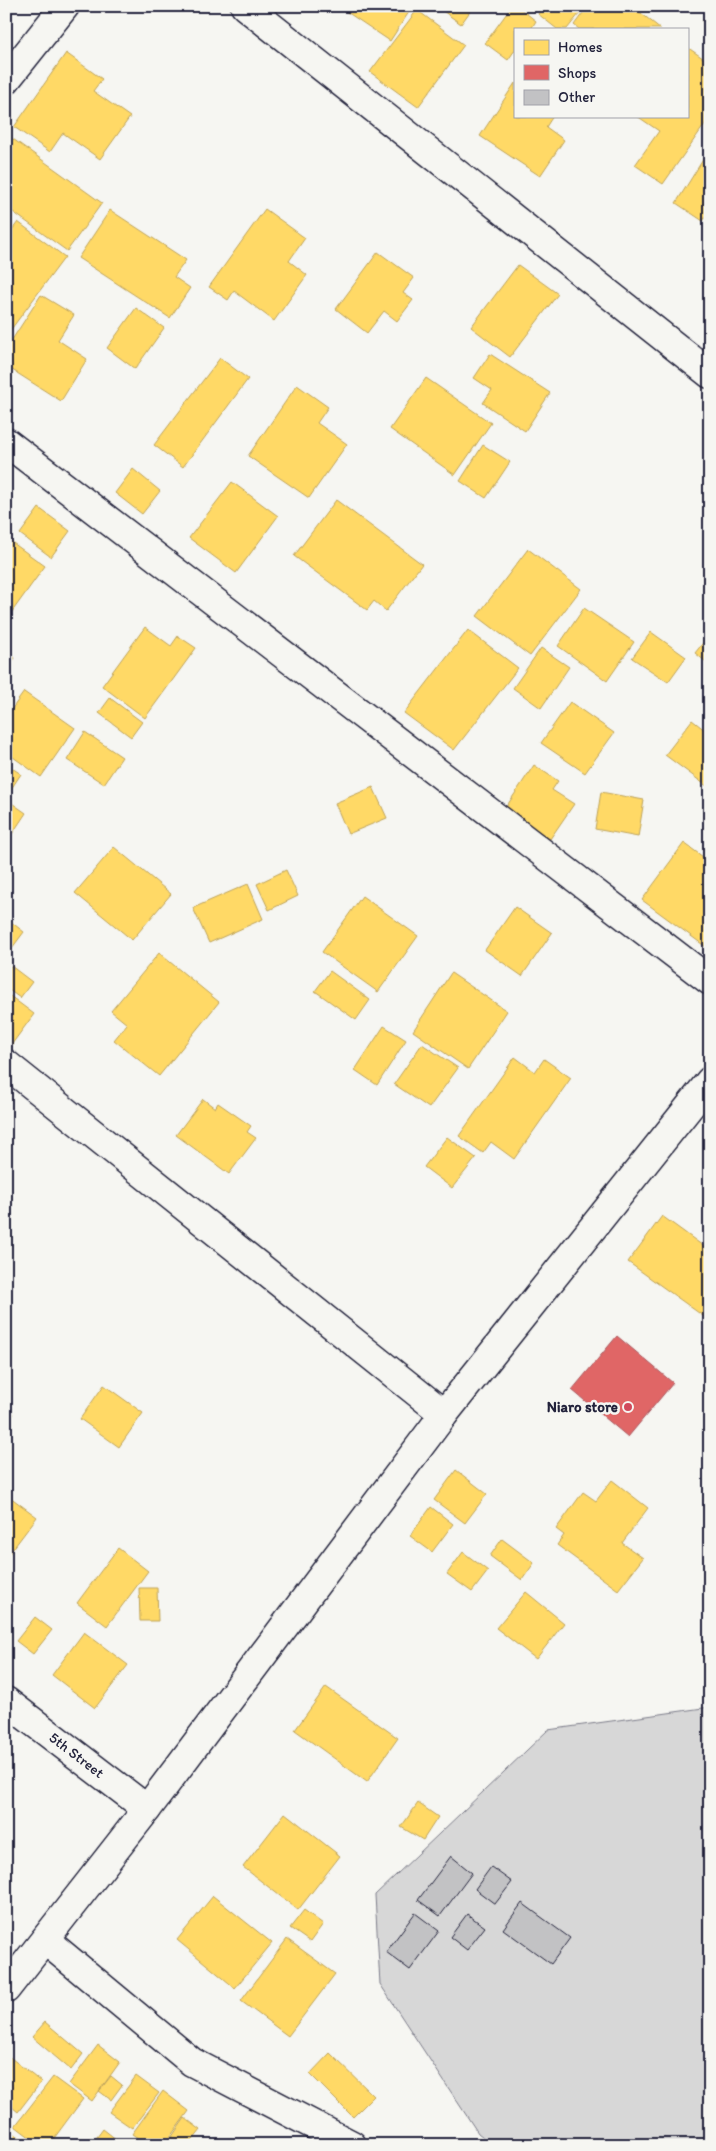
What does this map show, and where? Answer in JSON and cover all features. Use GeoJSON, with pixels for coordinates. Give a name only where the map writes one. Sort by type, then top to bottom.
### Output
{"type":"FeatureCollection","features":[{"type":"Feature","properties":{"kind":"street"},"geometry":{"type":"LineString","coordinates":[[6,80],[65,6]]}},
{"type":"Feature","properties":{"kind":"street"},"geometry":{"type":"LineString","coordinates":[[245,6],[710,374]]}},
{"type":"Feature","properties":{"kind":"street"},"geometry":{"type":"LineString","coordinates":[[6,442],[710,980]]}},
{"type":"Feature","properties":{"kind":"street"},"geometry":{"type":"LineString","coordinates":[[6,1064],[444,1414]]}},
{"type":"Feature","properties":{"kind":"street"},"geometry":{"type":"LineString","coordinates":[[6,1989],[147,1809],[444,1414],[710,1081]]}},
{"type":"Feature","properties":{"kind":"street","name":"5th Street"},"geometry":{"type":"LineString","coordinates":[[6,1701],[147,1809]]}},
{"type":"Feature","properties":{"kind":"street"},"geometry":{"type":"LineString","coordinates":[[45,1940],[192,2062],[352,2145]]}},
{"type":"Feature","properties":{"kind":"shaded area"},"geometry":{"type":"Polygon","coordinates":[[[710,1707],[710,2145],[493,2145],[478,2133],[380,1984],[375,1895],[548,1730],[710,1707]]]}},
{"type":"Feature","properties":{"kind":"building: Homes"},"geometry":{"type":"Polygon","coordinates":[[[338,6],[413,6],[390,41],[338,6]]]}},
{"type":"Feature","properties":{"kind":"building: Homes"},"geometry":{"type":"Polygon","coordinates":[[[436,6],[474,6],[461,24],[436,6]]]}},
{"type":"Feature","properties":{"kind":"building: Homes"},"geometry":{"type":"Polygon","coordinates":[[[512,6],[517,6],[536,21],[532,28],[514,28],[514,51],[508,60],[485,43],[512,6]]]}},
{"type":"Feature","properties":{"kind":"building: Homes"},"geometry":{"type":"Polygon","coordinates":[[[544,6],[582,6],[584,8],[568,28],[556,28],[538,14],[544,6]]]}},
{"type":"Feature","properties":{"kind":"building: Homes"},"geometry":{"type":"Polygon","coordinates":[[[588,6],[632,6],[660,28],[578,28],[574,25],[588,6]]]}},
{"type":"Feature","properties":{"kind":"building: Homes"},"geometry":{"type":"Polygon","coordinates":[[[417,10],[464,45],[418,107],[370,72],[417,10]]]}},
{"type":"Feature","properties":{"kind":"building: Homes"},"geometry":{"type":"Polygon","coordinates":[[[710,11],[710,27],[702,22],[710,11]]]}},
{"type":"Feature","properties":{"kind":"building: Homes"},"geometry":{"type":"Polygon","coordinates":[[[688,48],[710,63],[710,117],[663,184],[635,165],[659,131],[640,118],[688,118],[688,48]]]}},
{"type":"Feature","properties":{"kind":"building: Homes"},"geometry":{"type":"Polygon","coordinates":[[[66,53],[102,79],[93,91],[130,117],[100,159],[63,133],[50,152],[14,127],[66,53]]]}},
{"type":"Feature","properties":{"kind":"building: Homes"},"geometry":{"type":"Polygon","coordinates":[[[514,85],[514,118],[552,118],[546,127],[564,140],[540,176],[480,136],[514,85]]]}},
{"type":"Feature","properties":{"kind":"building: Homes"},"geometry":{"type":"Polygon","coordinates":[[[6,134],[102,203],[67,251],[6,207],[6,134]]]}},
{"type":"Feature","properties":{"kind":"building: Homes"},"geometry":{"type":"Polygon","coordinates":[[[704,158],[710,161],[710,209],[703,221],[676,203],[704,158]]]}},
{"type":"Feature","properties":{"kind":"building: Homes"},"geometry":{"type":"Polygon","coordinates":[[[265,209],[305,238],[289,261],[307,275],[274,321],[234,291],[228,300],[209,287],[265,209]]]}},
{"type":"Feature","properties":{"kind":"building: Homes"},"geometry":{"type":"Polygon","coordinates":[[[110,210],[186,260],[174,277],[190,288],[170,318],[78,258],[110,210]]]}},
{"type":"Feature","properties":{"kind":"building: Homes"},"geometry":{"type":"Polygon","coordinates":[[[18,222],[65,257],[6,336],[6,238],[18,222]]]}},
{"type":"Feature","properties":{"kind":"building: Homes"},"geometry":{"type":"Polygon","coordinates":[[[378,252],[414,278],[403,293],[413,300],[397,321],[384,311],[367,333],[336,309],[378,252]]]}},
{"type":"Feature","properties":{"kind":"building: Homes"},"geometry":{"type":"Polygon","coordinates":[[[518,265],[558,294],[510,357],[471,327],[518,265]]]}},
{"type":"Feature","properties":{"kind":"building: Homes"},"geometry":{"type":"Polygon","coordinates":[[[41,295],[74,315],[58,340],[87,359],[61,401],[6,366],[6,349],[41,295]]]}},
{"type":"Feature","properties":{"kind":"building: Homes"},"geometry":{"type":"Polygon","coordinates":[[[136,308],[164,328],[135,369],[107,348],[136,308]]]}},
{"type":"Feature","properties":{"kind":"building: Homes"},"geometry":{"type":"Polygon","coordinates":[[[490,354],[550,393],[525,431],[483,403],[492,390],[474,378],[490,354]]]}},
{"type":"Feature","properties":{"kind":"building: Homes"},"geometry":{"type":"Polygon","coordinates":[[[220,358],[248,379],[183,467],[154,445],[220,358]]]}},
{"type":"Feature","properties":{"kind":"building: Homes"},"geometry":{"type":"Polygon","coordinates":[[[426,378],[491,423],[455,475],[390,429],[426,378]]]}},
{"type":"Feature","properties":{"kind":"building: Homes"},"geometry":{"type":"Polygon","coordinates":[[[297,385],[328,407],[317,423],[347,444],[309,498],[248,456],[297,385]]]}},
{"type":"Feature","properties":{"kind":"building: Homes"},"geometry":{"type":"Polygon","coordinates":[[[483,445],[510,462],[486,498],[460,481],[483,445]]]}},
{"type":"Feature","properties":{"kind":"building: Homes"},"geometry":{"type":"Polygon","coordinates":[[[133,469],[160,491],[142,514],[115,493],[133,469]]]}},
{"type":"Feature","properties":{"kind":"building: Homes"},"geometry":{"type":"Polygon","coordinates":[[[232,482],[278,516],[236,573],[189,538],[232,482]]]}},
{"type":"Feature","properties":{"kind":"building: Homes"},"geometry":{"type":"Polygon","coordinates":[[[336,500],[422,564],[386,611],[374,601],[367,610],[294,556],[336,500]]]}},
{"type":"Feature","properties":{"kind":"building: Homes"},"geometry":{"type":"Polygon","coordinates":[[[39,508],[70,531],[51,557],[20,534],[39,508]]]}},
{"type":"Feature","properties":{"kind":"building: Homes"},"geometry":{"type":"Polygon","coordinates":[[[6,538],[45,566],[6,620],[6,538]]]}},
{"type":"Feature","properties":{"kind":"building: Homes"},"geometry":{"type":"Polygon","coordinates":[[[528,549],[581,589],[530,656],[477,616],[528,549]]]}},
{"type":"Feature","properties":{"kind":"building: Homes"},"geometry":{"type":"Polygon","coordinates":[[[584,608],[634,642],[607,681],[558,646],[584,608]]]}},
{"type":"Feature","properties":{"kind":"building: Homes"},"geometry":{"type":"Polygon","coordinates":[[[145,627],[171,646],[178,636],[196,648],[145,718],[102,686],[145,627]]]}},
{"type":"Feature","properties":{"kind":"building: Homes"},"geometry":{"type":"Polygon","coordinates":[[[468,630],[518,668],[454,750],[404,713],[468,630]]]}},
{"type":"Feature","properties":{"kind":"building: Homes"},"geometry":{"type":"Polygon","coordinates":[[[651,632],[686,657],[668,682],[632,658],[651,632]]]}},
{"type":"Feature","properties":{"kind":"building: Homes"},"geometry":{"type":"Polygon","coordinates":[[[710,634],[710,665],[695,653],[710,634]]]}},
{"type":"Feature","properties":{"kind":"building: Homes"},"geometry":{"type":"Polygon","coordinates":[[[541,648],[569,667],[541,708],[513,688],[541,648]]]}},
{"type":"Feature","properties":{"kind":"building: Homes"},"geometry":{"type":"Polygon","coordinates":[[[6,651],[15,658],[6,669],[6,651]]]}},
{"type":"Feature","properties":{"kind":"building: Homes"},"geometry":{"type":"Polygon","coordinates":[[[24,692],[75,728],[41,777],[6,752],[6,717],[24,692]]]}},
{"type":"Feature","properties":{"kind":"building: Homes"},"geometry":{"type":"Polygon","coordinates":[[[110,698],[142,722],[131,737],[99,713],[110,698]]]}},
{"type":"Feature","properties":{"kind":"building: Homes"},"geometry":{"type":"Polygon","coordinates":[[[570,702],[614,733],[585,773],[541,743],[570,702]]]}},
{"type":"Feature","properties":{"kind":"building: Homes"},"geometry":{"type":"Polygon","coordinates":[[[692,720],[710,734],[710,784],[708,787],[665,755],[692,720]]]}},
{"type":"Feature","properties":{"kind":"building: Homes"},"geometry":{"type":"Polygon","coordinates":[[[85,732],[122,757],[104,784],[67,760],[85,732]]]}},
{"type":"Feature","properties":{"kind":"building: Homes"},"geometry":{"type":"Polygon","coordinates":[[[6,764],[21,774],[7,795],[6,795],[6,764]]]}},
{"type":"Feature","properties":{"kind":"building: Homes"},"geometry":{"type":"Polygon","coordinates":[[[534,765],[558,781],[552,790],[574,804],[550,839],[504,810],[534,765]]]}},
{"type":"Feature","properties":{"kind":"building: Homes"},"geometry":{"type":"Polygon","coordinates":[[[373,787],[387,818],[348,834],[335,803],[373,787]]]}},
{"type":"Feature","properties":{"kind":"building: Homes"},"geometry":{"type":"Polygon","coordinates":[[[601,792],[644,800],[638,837],[595,829],[601,792]]]}},
{"type":"Feature","properties":{"kind":"building: Homes"},"geometry":{"type":"Polygon","coordinates":[[[6,799],[26,813],[6,843],[6,799]]]}},
{"type":"Feature","properties":{"kind":"building: Homes"},"geometry":{"type":"Polygon","coordinates":[[[684,843],[710,862],[710,950],[642,900],[684,843]]]}},
{"type":"Feature","properties":{"kind":"building: Homes"},"geometry":{"type":"Polygon","coordinates":[[[114,847],[171,894],[132,940],[75,893],[114,847]]]}},
{"type":"Feature","properties":{"kind":"building: Homes"},"geometry":{"type":"Polygon","coordinates":[[[286,870],[298,896],[269,910],[257,884],[286,870]]]}},
{"type":"Feature","properties":{"kind":"building: Homes"},"geometry":{"type":"Polygon","coordinates":[[[248,884],[263,919],[209,943],[193,908],[248,884]]]}},
{"type":"Feature","properties":{"kind":"building: Homes"},"geometry":{"type":"Polygon","coordinates":[[[362,896],[418,936],[378,992],[322,952],[362,896]]]}},
{"type":"Feature","properties":{"kind":"building: Homes"},"geometry":{"type":"Polygon","coordinates":[[[515,907],[552,933],[522,976],[485,950],[515,907]]]}},
{"type":"Feature","properties":{"kind":"building: Homes"},"geometry":{"type":"Polygon","coordinates":[[[6,918],[24,932],[6,956],[6,918]]]}},
{"type":"Feature","properties":{"kind":"building: Homes"},"geometry":{"type":"Polygon","coordinates":[[[159,953],[219,1002],[159,1076],[114,1040],[127,1024],[111,1011],[159,953]]]}},
{"type":"Feature","properties":{"kind":"building: Homes"},"geometry":{"type":"Polygon","coordinates":[[[11,966],[32,982],[20,998],[6,988],[6,972],[11,966]]]}},
{"type":"Feature","properties":{"kind":"building: Homes"},"geometry":{"type":"Polygon","coordinates":[[[330,971],[370,1000],[356,1020],[315,991],[330,971]]]}},
{"type":"Feature","properties":{"kind":"building: Homes"},"geometry":{"type":"Polygon","coordinates":[[[451,973],[507,1011],[468,1069],[413,1031],[451,973]]]}},
{"type":"Feature","properties":{"kind":"building: Homes"},"geometry":{"type":"Polygon","coordinates":[[[6,993],[34,1014],[12,1044],[6,1040],[6,993]]]}},
{"type":"Feature","properties":{"kind":"building: Homes"},"geometry":{"type":"Polygon","coordinates":[[[384,1026],[406,1040],[377,1085],[355,1070],[384,1026]]]}},
{"type":"Feature","properties":{"kind":"building: Homes"},"geometry":{"type":"Polygon","coordinates":[[[422,1044],[458,1068],[429,1108],[394,1084],[422,1044]]]}},
{"type":"Feature","properties":{"kind":"building: Homes"},"geometry":{"type":"Polygon","coordinates":[[[515,1057],[535,1072],[544,1059],[571,1078],[514,1159],[491,1142],[483,1153],[459,1136],[515,1057]]]}},
{"type":"Feature","properties":{"kind":"building: Homes"},"geometry":{"type":"Polygon","coordinates":[[[203,1099],[215,1108],[218,1103],[251,1126],[247,1132],[256,1138],[229,1174],[176,1135],[203,1099]]]}},
{"type":"Feature","properties":{"kind":"building: Homes"},"geometry":{"type":"Polygon","coordinates":[[[447,1137],[476,1158],[452,1188],[424,1167],[447,1137]]]}},
{"type":"Feature","properties":{"kind":"building: Homes"},"geometry":{"type":"Polygon","coordinates":[[[662,1216],[710,1251],[710,1321],[628,1262],[662,1216]]]}},
{"type":"Feature","properties":{"kind":"building: Homes"},"geometry":{"type":"Polygon","coordinates":[[[104,1385],[143,1413],[119,1447],[80,1419],[104,1385]]]}},
{"type":"Feature","properties":{"kind":"building: Homes"},"geometry":{"type":"Polygon","coordinates":[[[6,1408],[14,1414],[6,1424],[6,1408]]]}},
{"type":"Feature","properties":{"kind":"building: Homes"},"geometry":{"type":"Polygon","coordinates":[[[456,1470],[487,1494],[465,1523],[434,1500],[456,1470]]]}},
{"type":"Feature","properties":{"kind":"building: Homes"},"geometry":{"type":"Polygon","coordinates":[[[612,1480],[648,1508],[622,1543],[643,1558],[618,1590],[557,1545],[564,1535],[556,1529],[583,1492],[596,1501],[612,1480]]]}},
{"type":"Feature","properties":{"kind":"building: Homes"},"geometry":{"type":"Polygon","coordinates":[[[6,1494],[37,1517],[6,1558],[6,1494]]]}},
{"type":"Feature","properties":{"kind":"building: Homes"},"geometry":{"type":"Polygon","coordinates":[[[431,1507],[453,1524],[432,1552],[410,1536],[431,1507]]]}},
{"type":"Feature","properties":{"kind":"building: Homes"},"geometry":{"type":"Polygon","coordinates":[[[502,1539],[534,1563],[522,1580],[490,1556],[502,1539]]]}},
{"type":"Feature","properties":{"kind":"building: Homes"},"geometry":{"type":"Polygon","coordinates":[[[118,1548],[148,1571],[107,1626],[77,1603],[118,1548]]]}},
{"type":"Feature","properties":{"kind":"building: Homes"},"geometry":{"type":"Polygon","coordinates":[[[463,1552],[488,1571],[472,1592],[447,1574],[463,1552]]]}},
{"type":"Feature","properties":{"kind":"building: Homes"},"geometry":{"type":"Polygon","coordinates":[[[139,1588],[157,1588],[158,1621],[140,1621],[139,1588]]]}},
{"type":"Feature","properties":{"kind":"building: Homes"},"geometry":{"type":"Polygon","coordinates":[[[526,1592],[564,1623],[536,1659],[496,1628],[526,1592]]]}},
{"type":"Feature","properties":{"kind":"building: Homes"},"geometry":{"type":"Polygon","coordinates":[[[35,1617],[52,1630],[33,1654],[16,1641],[35,1617]]]}},
{"type":"Feature","properties":{"kind":"building: Homes"},"geometry":{"type":"Polygon","coordinates":[[[84,1632],[128,1665],[95,1708],[52,1675],[84,1632]]]}},
{"type":"Feature","properties":{"kind":"building: Homes"},"geometry":{"type":"Polygon","coordinates":[[[326,1687],[398,1738],[367,1782],[295,1730],[326,1687]]]}},
{"type":"Feature","properties":{"kind":"building: Homes"},"geometry":{"type":"Polygon","coordinates":[[[418,1803],[438,1817],[423,1840],[401,1827],[418,1803]]]}},
{"type":"Feature","properties":{"kind":"building: Homes"},"geometry":{"type":"Polygon","coordinates":[[[285,1813],[340,1856],[298,1910],[243,1867],[285,1813]]]}},
{"type":"Feature","properties":{"kind":"building: Homes"},"geometry":{"type":"Polygon","coordinates":[[[213,1896],[272,1943],[235,1988],[177,1940],[213,1896]]]}},
{"type":"Feature","properties":{"kind":"building: Homes"},"geometry":{"type":"Polygon","coordinates":[[[304,1910],[323,1924],[310,1942],[290,1928],[304,1910]]]}},
{"type":"Feature","properties":{"kind":"building: Homes"},"geometry":{"type":"Polygon","coordinates":[[[287,1939],[335,1974],[288,2036],[241,2001],[287,1939]]]}},
{"type":"Feature","properties":{"kind":"building: Homes"},"geometry":{"type":"Polygon","coordinates":[[[45,2022],[83,2054],[71,2070],[32,2037],[45,2022]]]}},
{"type":"Feature","properties":{"kind":"building: Homes"},"geometry":{"type":"Polygon","coordinates":[[[98,2045],[120,2062],[92,2101],[69,2084],[98,2045]]]}},
{"type":"Feature","properties":{"kind":"building: Homes"},"geometry":{"type":"Polygon","coordinates":[[[330,2053],[374,2096],[353,2117],[310,2074],[330,2053]]]}},
{"type":"Feature","properties":{"kind":"building: Homes"},"geometry":{"type":"Polygon","coordinates":[[[6,2054],[41,2082],[18,2112],[6,2102],[6,2054]]]}},
{"type":"Feature","properties":{"kind":"building: Homes"},"geometry":{"type":"Polygon","coordinates":[[[111,2076],[122,2085],[111,2100],[99,2091],[111,2076]]]}},
{"type":"Feature","properties":{"kind":"building: Homes"},"geometry":{"type":"Polygon","coordinates":[[[136,2076],[159,2093],[132,2128],[109,2112],[136,2076]]]}},
{"type":"Feature","properties":{"kind":"building: Homes"},"geometry":{"type":"Polygon","coordinates":[[[53,2077],[83,2099],[49,2145],[40,2145],[15,2126],[53,2077]]]}},
{"type":"Feature","properties":{"kind":"building: Homes"},"geometry":{"type":"Polygon","coordinates":[[[163,2091],[189,2111],[164,2145],[148,2145],[132,2134],[163,2091]]]}},
{"type":"Feature","properties":{"kind":"building: Homes"},"geometry":{"type":"Polygon","coordinates":[[[185,2118],[201,2130],[189,2145],[166,2145],[185,2118]]]}},
{"type":"Feature","properties":{"kind":"building: Homes"},"geometry":{"type":"Polygon","coordinates":[[[103,2129],[117,2140],[113,2145],[91,2145],[103,2129]]]}},
{"type":"Feature","properties":{"kind":"building: Homes"},"geometry":{"type":"Polygon","coordinates":[[[14,2133],[29,2145],[6,2145],[14,2133]]]}},
{"type":"Feature","properties":{"kind":"building: Shops"},"geometry":{"type":"Polygon","coordinates":[[[617,1336],[673,1383],[628,1437],[572,1390],[617,1336]]]}},
{"type":"Feature","properties":{"kind":"building: Other"},"geometry":{"type":"Polygon","coordinates":[[[451,1856],[472,1873],[440,1916],[418,1900],[451,1856]]]}},
{"type":"Feature","properties":{"kind":"building: Other"},"geometry":{"type":"Polygon","coordinates":[[[491,1867],[512,1882],[495,1904],[475,1889],[491,1867]]]}},
{"type":"Feature","properties":{"kind":"building: Other"},"geometry":{"type":"Polygon","coordinates":[[[522,1903],[570,1938],[551,1964],[503,1929],[522,1903]]]}},
{"type":"Feature","properties":{"kind":"building: Other"},"geometry":{"type":"Polygon","coordinates":[[[415,1913],[439,1931],[410,1970],[386,1952],[415,1913]]]}},
{"type":"Feature","properties":{"kind":"building: Other"},"geometry":{"type":"Polygon","coordinates":[[[467,1914],[485,1927],[467,1950],[450,1937],[467,1914]]]}},
{"type":"Feature","properties":{"kind":"place","name":"Niaro store"},"geometry":{"type":"Point","coordinates":[628,1407]}}]}
